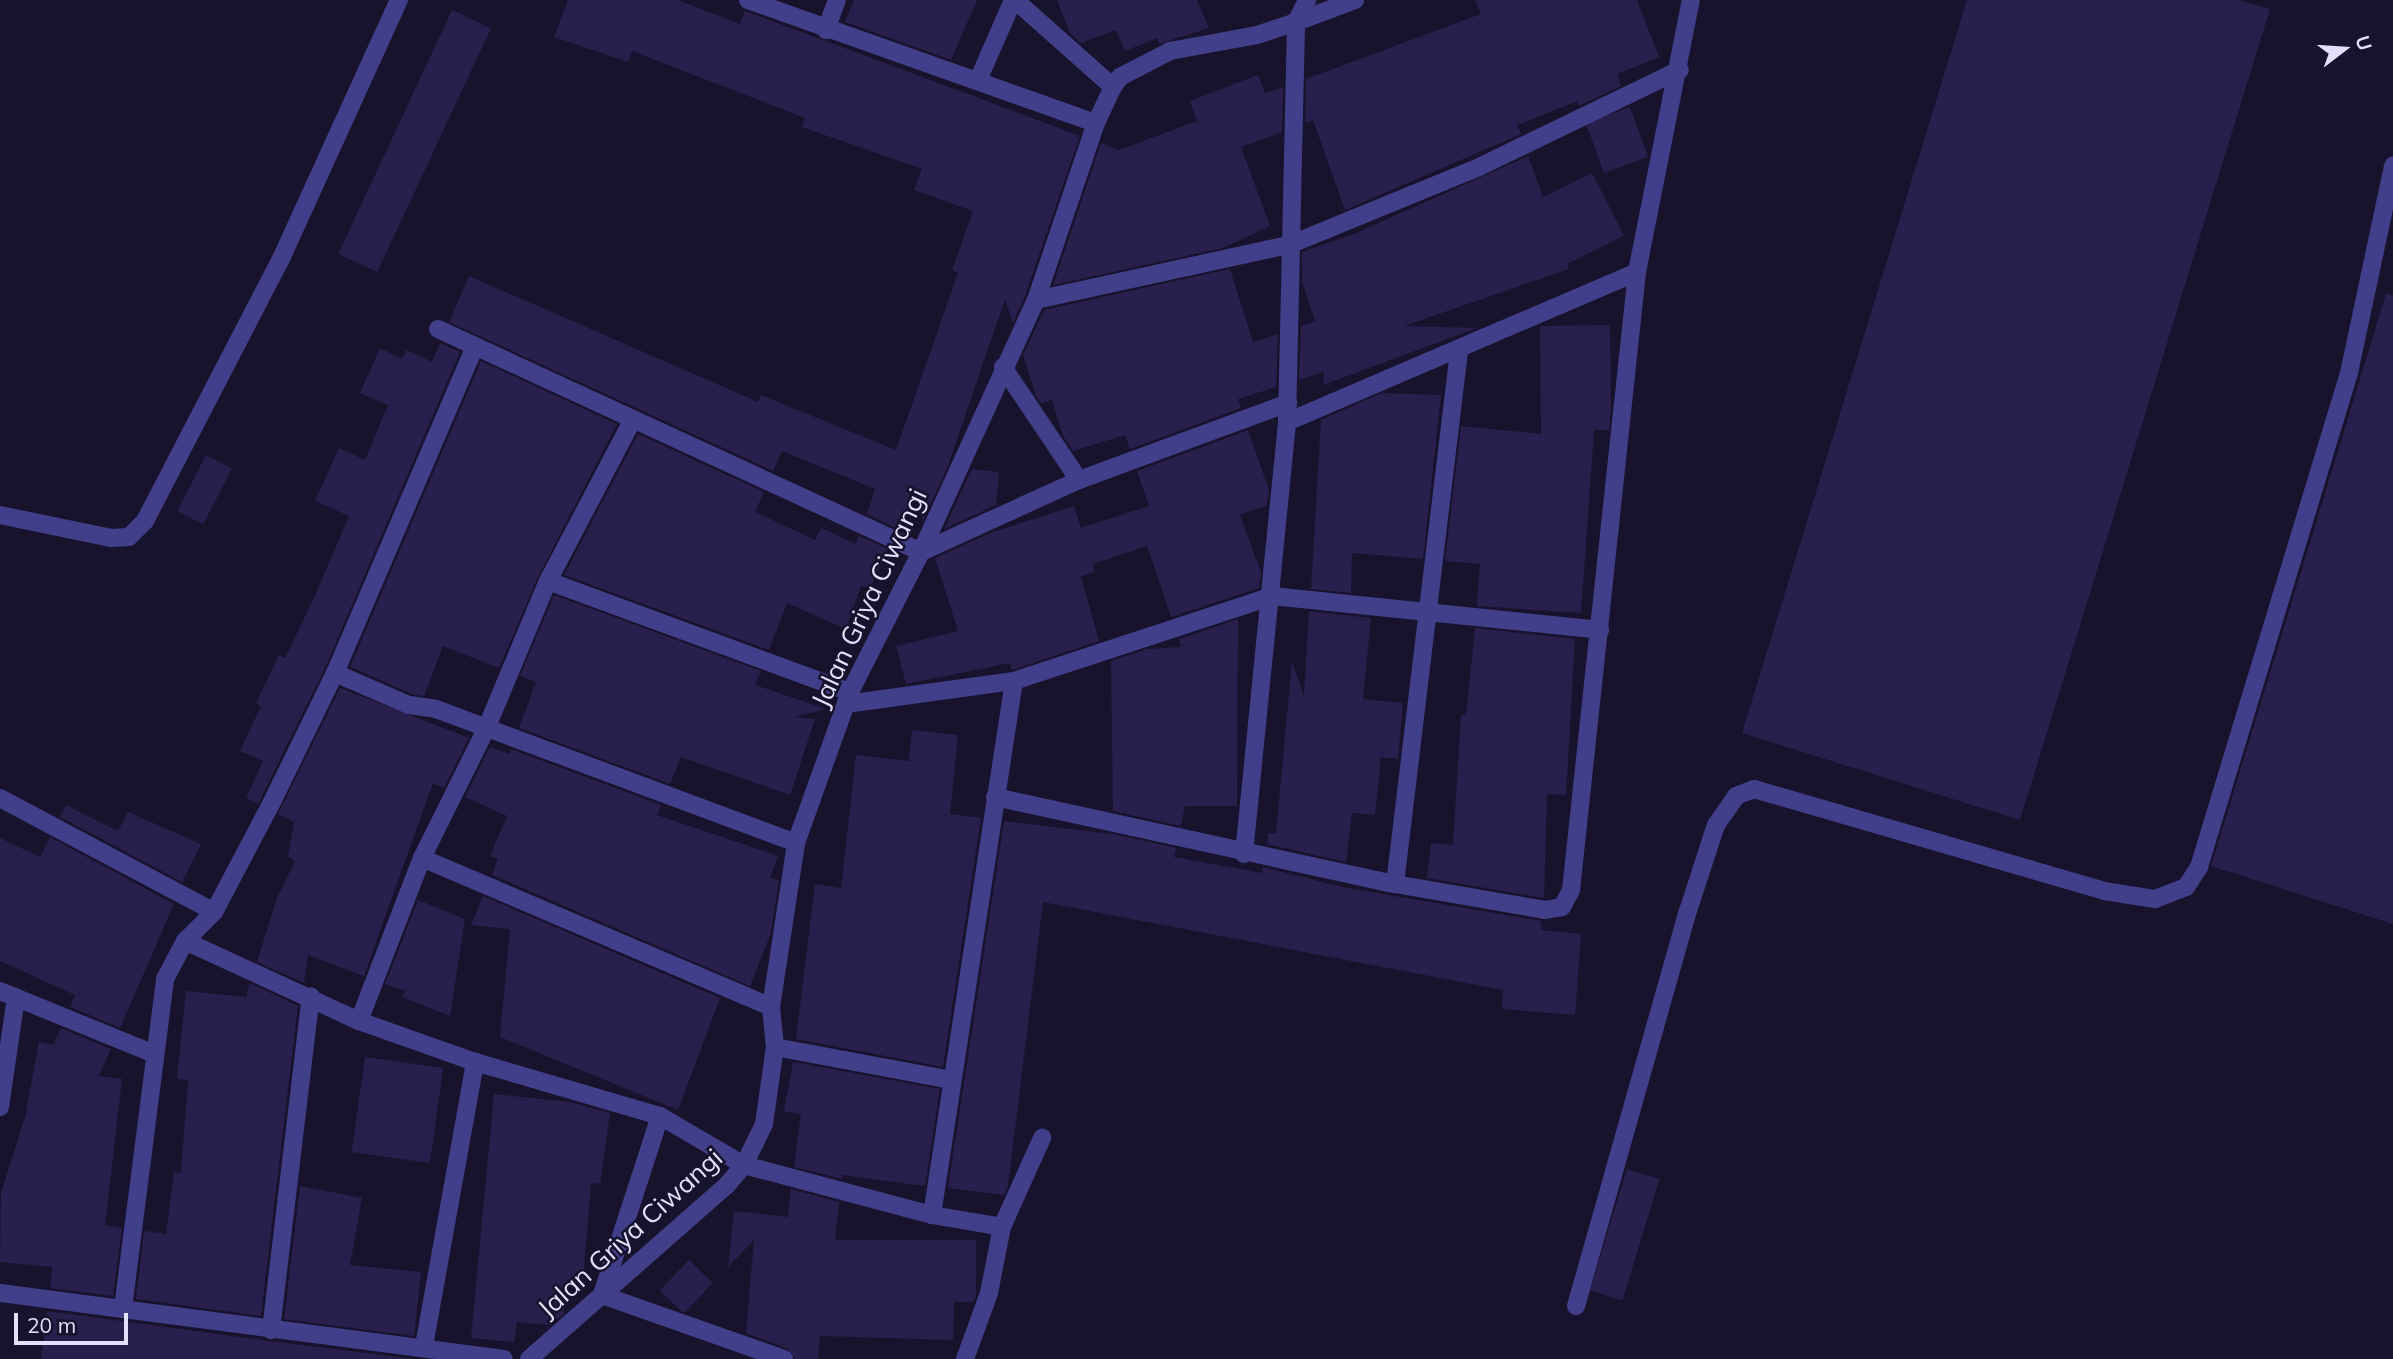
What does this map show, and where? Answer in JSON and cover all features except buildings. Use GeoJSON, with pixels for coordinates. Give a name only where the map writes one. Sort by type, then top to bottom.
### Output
{"type":"FeatureCollection","features":[{"type":"Feature","properties":{"kind":"street"},"geometry":{"type":"LineString","coordinates":[[0,515],[111,538],[128,537],[145,521],[280,261],[399,0]]}},
{"type":"Feature","properties":{"kind":"street"},"geometry":{"type":"LineString","coordinates":[[748,0],[826,30],[979,78],[1096,123]]}},
{"type":"Feature","properties":{"kind":"street"},"geometry":{"type":"LineString","coordinates":[[826,30],[837,0]]}},
{"type":"Feature","properties":{"kind":"street"},"geometry":{"type":"LineString","coordinates":[[979,78],[1014,0],[1113,87]]}},
{"type":"Feature","properties":{"kind":"street"},"geometry":{"type":"LineString","coordinates":[[1244,854],[1272,596],[1287,422],[1296,22],[1307,0]]}},
{"type":"Feature","properties":{"kind":"street","name":"Jalan Griya Ciwangi"},"geometry":{"type":"LineString","coordinates":[[529,1359],[702,1210],[744,1165],[764,1124],[775,1047],[771,1007],[796,843],[848,698],[921,552],[1003,367],[1036,300],[1096,123],[1113,87],[1119,78],[1170,51],[1257,36],[1355,0]]}},
{"type":"Feature","properties":{"kind":"street"},"geometry":{"type":"LineString","coordinates":[[995,797],[1244,854],[1395,884],[1545,910],[1566,902],[1600,630],[1637,272],[1680,70],[1691,0]]}},
{"type":"Feature","properties":{"kind":"street"},"geometry":{"type":"LineString","coordinates":[[1036,300],[1289,246],[1479,167],[1680,70]]}},
{"type":"Feature","properties":{"kind":"street"},"geometry":{"type":"LineString","coordinates":[[1576,1306],[1688,911],[1716,825],[1736,796],[1754,789],[2104,891],[2155,899],[2186,887],[2199,867],[2349,373],[2393,166]]}},
{"type":"Feature","properties":{"kind":"street"},"geometry":{"type":"LineString","coordinates":[[1287,422],[1459,351],[1637,272]]}},
{"type":"Feature","properties":{"kind":"street"},"geometry":{"type":"LineString","coordinates":[[438,329],[474,348],[921,552],[1079,480],[1287,403]]}},
{"type":"Feature","properties":{"kind":"street"},"geometry":{"type":"LineString","coordinates":[[123,1308],[165,979],[185,941],[214,912],[335,673],[474,348]]}},
{"type":"Feature","properties":{"kind":"street"},"geometry":{"type":"LineString","coordinates":[[1395,884],[1459,351]]}},
{"type":"Feature","properties":{"kind":"street"},"geometry":{"type":"LineString","coordinates":[[1003,367],[1079,480]]}},
{"type":"Feature","properties":{"kind":"street"},"geometry":{"type":"LineString","coordinates":[[359,1020],[422,858],[486,729],[548,581],[633,419]]}},
{"type":"Feature","properties":{"kind":"street"},"geometry":{"type":"LineString","coordinates":[[548,581],[848,698],[1014,681],[1272,596],[1428,615],[1600,630]]}},
{"type":"Feature","properties":{"kind":"street"},"geometry":{"type":"LineString","coordinates":[[335,673],[409,705],[436,709],[796,843]]}},
{"type":"Feature","properties":{"kind":"street"},"geometry":{"type":"LineString","coordinates":[[932,1215],[1014,681]]}},
{"type":"Feature","properties":{"kind":"street"},"geometry":{"type":"LineString","coordinates":[[0,798],[214,912]]}},
{"type":"Feature","properties":{"kind":"street"},"geometry":{"type":"LineString","coordinates":[[422,858],[771,1007]]}},
{"type":"Feature","properties":{"kind":"street"},"geometry":{"type":"LineString","coordinates":[[185,941],[359,1020],[475,1062],[660,1116],[744,1165],[932,1215],[1002,1227]]}},
{"type":"Feature","properties":{"kind":"street"},"geometry":{"type":"LineString","coordinates":[[0,1107],[8,994],[154,1054]]}},
{"type":"Feature","properties":{"kind":"street"},"geometry":{"type":"LineString","coordinates":[[271,1330],[311,996]]}},
{"type":"Feature","properties":{"kind":"street"},"geometry":{"type":"LineString","coordinates":[[775,1047],[952,1080]]}},
{"type":"Feature","properties":{"kind":"street"},"geometry":{"type":"LineString","coordinates":[[424,1346],[475,1062]]}},
{"type":"Feature","properties":{"kind":"street"},"geometry":{"type":"LineString","coordinates":[[660,1116],[602,1295],[784,1359]]}},
{"type":"Feature","properties":{"kind":"street"},"geometry":{"type":"LineString","coordinates":[[965,1359],[989,1293],[1002,1227],[1042,1138]]}},
{"type":"Feature","properties":{"kind":"street"},"geometry":{"type":"LineString","coordinates":[[0,1293],[271,1330],[424,1346],[504,1359]]}}]}
